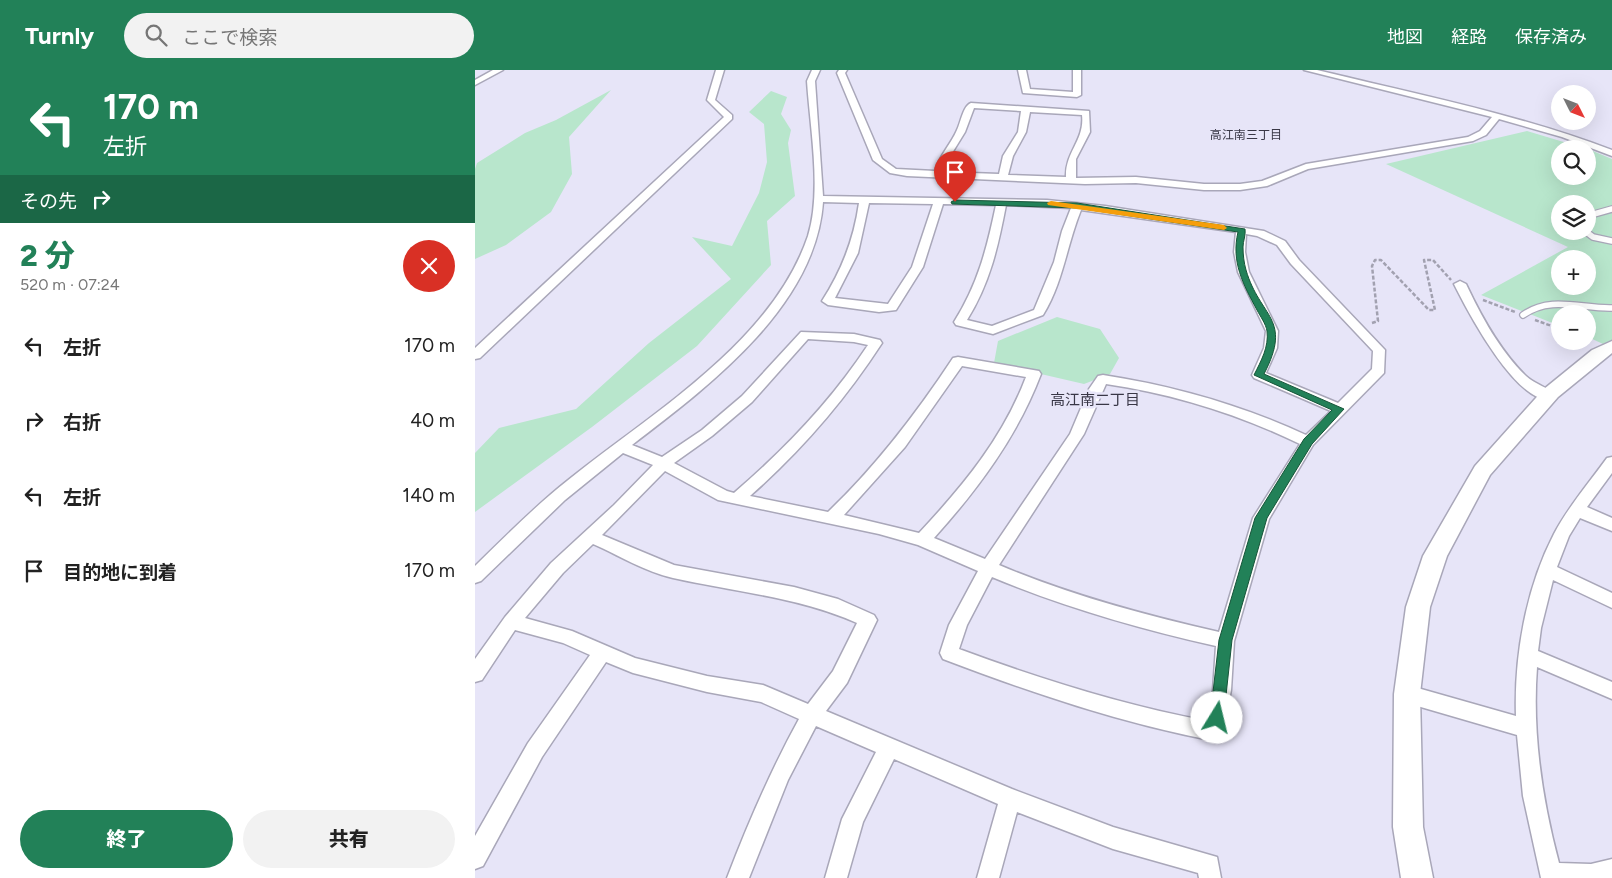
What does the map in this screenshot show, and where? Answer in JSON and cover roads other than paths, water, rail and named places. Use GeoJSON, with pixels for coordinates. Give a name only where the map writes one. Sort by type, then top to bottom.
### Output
{"type":"FeatureCollection","features":[{"type":"Feature","properties":{"kind":"street"},"geometry":{"type":"LineString","coordinates":[[475,83],[499,70]]}},
{"type":"Feature","properties":{"kind":"street"},"geometry":{"type":"LineString","coordinates":[[475,355],[729,117],[711,100],[720,70]]}},
{"type":"Feature","properties":{"kind":"street"},"geometry":{"type":"LineString","coordinates":[[475,576],[569,487],[706,379],[750,336],[795,280],[814,234],[818,199],[811,81],[817,70]]}},
{"type":"Feature","properties":{"kind":"street"},"geometry":{"type":"LineString","coordinates":[[843,70],[843,80],[878,160],[893,171],[939,175],[1071,180],[1136,180],[1221,188],[1254,186],[1306,167],[1470,139],[1483,133],[1497,116]]}},
{"type":"Feature","properties":{"kind":"street"},"geometry":{"type":"LineString","coordinates":[[1022,70],[1027,91],[1077,95],[1077,70]]}},
{"type":"Feature","properties":{"kind":"street"},"geometry":{"type":"LineString","coordinates":[[1308,70],[1330,72],[1497,116],[1565,135],[1612,153]]}},
{"type":"Feature","properties":{"kind":"street"},"geometry":{"type":"LineString","coordinates":[[939,175],[941,164],[947,151],[959,136],[971,105],[992,105],[1086,113],[1086,132],[1081,145],[1073,155],[1070,166],[1071,180]]}},
{"type":"Feature","properties":{"kind":"street"},"geometry":{"type":"LineString","coordinates":[[1003,176],[1008,156],[1022,132],[1026,109]]}},
{"type":"Feature","properties":{"kind":"street"},"geometry":{"type":"LineString","coordinates":[[818,199],[1077,206],[1260,233],[1281,243],[1295,262],[1379,350],[1379,370],[1308,442],[1261,518],[1225,640],[1222,690],[1215,732],[1166,724],[1071,698],[949,652],[958,625],[973,593],[1036,493],[1059,463],[1077,434],[1096,389],[1103,379],[1162,388],[1222,405],[1263,420],[1308,442]]}},
{"type":"Feature","properties":{"kind":"street"},"geometry":{"type":"LineString","coordinates":[[864,200],[861,232],[844,276],[828,301],[879,308],[892,307],[907,286],[920,262],[931,216],[939,202]]}},
{"type":"Feature","properties":{"kind":"street"},"geometry":{"type":"LineString","coordinates":[[1001,203],[991,256],[972,303],[960,322],[993,330],[1039,312],[1061,262],[1067,231],[1077,206]]}},
{"type":"Feature","properties":{"kind":"street"},"geometry":{"type":"LineString","coordinates":[[1242,230],[1239,246],[1241,269],[1271,328],[1272,341],[1268,358],[1259,375],[1339,409]]}},
{"type":"Feature","properties":{"kind":"street"},"geometry":{"type":"LineString","coordinates":[[1460,284],[1471,308],[1498,350],[1530,386],[1548,396]]}},
{"type":"Feature","properties":{"kind":"street"},"geometry":{"type":"LineString","coordinates":[[475,674],[511,622],[557,568],[591,537],[663,463],[707,433],[747,399],[805,335],[854,338],[876,343],[855,376],[808,433],[737,499]]}},
{"type":"Feature","properties":{"kind":"street"},"geometry":{"type":"LineString","coordinates":[[1417,878],[1408,827],[1405,744],[1407,694],[1418,607],[1435,556],[1482,471],[1548,396],[1598,354],[1612,346]]}},
{"type":"Feature","properties":{"kind":"street"},"geometry":{"type":"LineString","coordinates":[[832,517],[851,500],[901,443],[958,361],[1034,374],[1026,398],[998,447],[950,510],[921,540]]}},
{"type":"Feature","properties":{"kind":"street"},"geometry":{"type":"LineString","coordinates":[[620,446],[663,463],[723,496],[832,517],[921,540],[1039,589],[1156,625],[1225,640]]}},
{"type":"Feature","properties":{"kind":"street"},"geometry":{"type":"LineString","coordinates":[[1612,462],[1578,510],[1556,546],[1547,570],[1533,615],[1525,728],[1538,816],[1551,875],[1591,876],[1607,873],[1612,870]]}},
{"type":"Feature","properties":{"kind":"street"},"geometry":{"type":"LineString","coordinates":[[1578,510],[1612,525]]}},
{"type":"Feature","properties":{"kind":"street"},"geometry":{"type":"LineString","coordinates":[[591,537],[672,571],[794,594],[832,604],[867,620],[840,677],[812,714],[781,773],[738,878]]}},
{"type":"Feature","properties":{"kind":"street"},"geometry":{"type":"LineString","coordinates":[[1547,570],[1612,601]]}},
{"type":"Feature","properties":{"kind":"street"},"geometry":{"type":"LineString","coordinates":[[511,622],[566,636],[633,665],[665,674],[763,694],[1011,800],[1113,838],[1209,865],[1210,878]]}},
{"type":"Feature","properties":{"kind":"street"},"geometry":{"type":"LineString","coordinates":[[475,858],[535,750],[602,652]]}},
{"type":"Feature","properties":{"kind":"street"},"geometry":{"type":"LineString","coordinates":[[1529,655],[1612,691]]}},
{"type":"Feature","properties":{"kind":"street"},"geometry":{"type":"LineString","coordinates":[[1407,694],[1525,728]]}},
{"type":"Feature","properties":{"kind":"street"},"geometry":{"type":"LineString","coordinates":[[836,878],[853,819],[889,748]]}},
{"type":"Feature","properties":{"kind":"street"},"geometry":{"type":"LineString","coordinates":[[988,878],[1011,800]]}},
{"type":"Feature","properties":{"kind":"lane"},"geometry":{"type":"LineString","coordinates":[[1596,213],[1612,209]]}},
{"type":"Feature","properties":{"kind":"lane"},"geometry":{"type":"LineString","coordinates":[[1596,238],[1612,242]]}},
{"type":"Feature","properties":{"kind":"lane"},"geometry":{"type":"LineString","coordinates":[[1523,315],[1535,306],[1548,302],[1593,309],[1612,308]]}},
{"type":"Feature","properties":{"kind":"district","name":"高江南三丁目"},"geometry":{"type":"Point","coordinates":[1246,135]}},
{"type":"Feature","properties":{"kind":"district","name":"高江南二丁目"},"geometry":{"type":"Point","coordinates":[1095,400]}}]}
